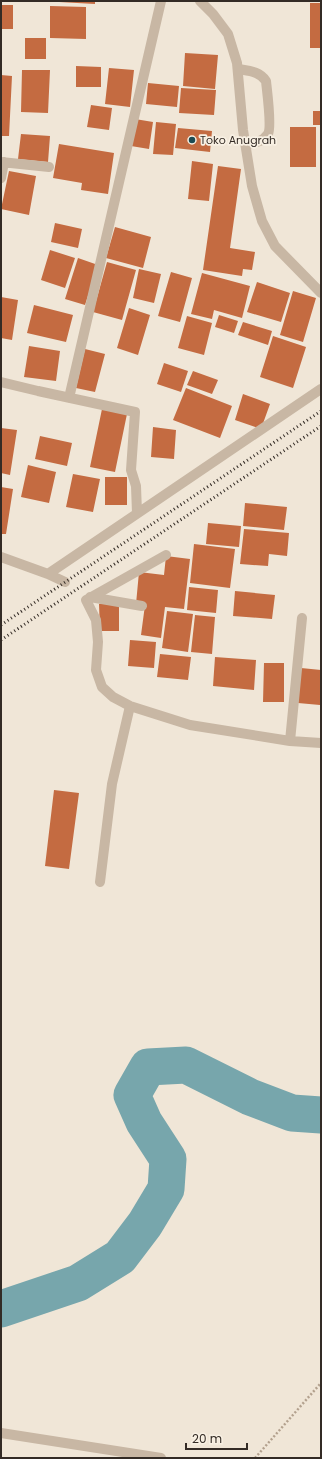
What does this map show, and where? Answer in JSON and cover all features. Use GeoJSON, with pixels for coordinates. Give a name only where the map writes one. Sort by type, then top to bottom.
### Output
{"type":"FeatureCollection","features":[{"type":"Feature","properties":{"kind":"street"},"geometry":{"type":"LineString","coordinates":[[68,398],[161,1]]}},
{"type":"Feature","properties":{"kind":"street"},"geometry":{"type":"LineString","coordinates":[[200,1],[213,14],[228,34],[238,69],[252,186],[262,222],[275,246],[321,293]]}},
{"type":"Feature","properties":{"kind":"street"},"geometry":{"type":"LineString","coordinates":[[238,69],[252,71],[262,75],[266,81],[270,126],[268,134],[258,142],[246,144]]}},
{"type":"Feature","properties":{"kind":"street"},"geometry":{"type":"LineString","coordinates":[[1,178],[2,162],[49,167]]}},
{"type":"Feature","properties":{"kind":"street"},"geometry":{"type":"LineString","coordinates":[[1,382],[135,412],[131,470],[136,486],[137,514]]}},
{"type":"Feature","properties":{"kind":"street"},"geometry":{"type":"LineString","coordinates":[[48,574],[321,389]]}},
{"type":"Feature","properties":{"kind":"street"},"geometry":{"type":"LineString","coordinates":[[88,599],[166,555]]}},
{"type":"Feature","properties":{"kind":"street"},"geometry":{"type":"LineString","coordinates":[[1,557],[66,582]]}},
{"type":"Feature","properties":{"kind":"street"},"geometry":{"type":"LineString","coordinates":[[88,599],[142,606]]}},
{"type":"Feature","properties":{"kind":"street"},"geometry":{"type":"LineString","coordinates":[[88,599],[96,620],[98,642],[96,670],[102,687],[113,697],[130,706],[190,725],[290,742],[321,743]]}},
{"type":"Feature","properties":{"kind":"street"},"geometry":{"type":"LineString","coordinates":[[290,742],[302,618]]}},
{"type":"Feature","properties":{"kind":"street"},"geometry":{"type":"LineString","coordinates":[[100,882],[112,784],[130,706]]}},
{"type":"Feature","properties":{"kind":"street"},"geometry":{"type":"LineString","coordinates":[[1,1433],[160,1458]]}},
{"type":"Feature","properties":{"kind":"path"},"geometry":{"type":"LineString","coordinates":[[255,1458],[321,1383]]}},
{"type":"Feature","properties":{"kind":"building"},"geometry":{"type":"Polygon","coordinates":[[[95,1],[95,4],[59,2],[95,1]]]}},
{"type":"Feature","properties":{"kind":"building"},"geometry":{"type":"Polygon","coordinates":[[[310,3],[321,3],[321,48],[310,48],[310,3]]]}},
{"type":"Feature","properties":{"kind":"building"},"geometry":{"type":"Polygon","coordinates":[[[1,5],[13,5],[13,29],[1,29],[1,5]]]}},
{"type":"Feature","properties":{"kind":"building"},"geometry":{"type":"Polygon","coordinates":[[[50,6],[86,7],[86,39],[50,38],[50,6]]]}},
{"type":"Feature","properties":{"kind":"building"},"geometry":{"type":"Polygon","coordinates":[[[25,38],[46,38],[46,59],[25,59],[25,38]]]}},
{"type":"Feature","properties":{"kind":"building"},"geometry":{"type":"Polygon","coordinates":[[[185,53],[218,55],[215,89],[183,86],[185,53]]]}},
{"type":"Feature","properties":{"kind":"building"},"geometry":{"type":"Polygon","coordinates":[[[76,66],[101,67],[101,87],[76,87],[76,66]]]}},
{"type":"Feature","properties":{"kind":"building"},"geometry":{"type":"Polygon","coordinates":[[[109,68],[134,70],[130,107],[105,104],[109,68]]]}},
{"type":"Feature","properties":{"kind":"building"},"geometry":{"type":"Polygon","coordinates":[[[22,70],[50,70],[48,113],[21,112],[22,70]]]}},
{"type":"Feature","properties":{"kind":"building"},"geometry":{"type":"Polygon","coordinates":[[[1,75],[12,76],[9,136],[1,136],[1,75]]]}},
{"type":"Feature","properties":{"kind":"building"},"geometry":{"type":"Polygon","coordinates":[[[148,83],[179,86],[177,107],[146,104],[148,83]]]}},
{"type":"Feature","properties":{"kind":"building"},"geometry":{"type":"Polygon","coordinates":[[[181,88],[216,90],[214,115],[179,113],[181,88]]]}},
{"type":"Feature","properties":{"kind":"building"},"geometry":{"type":"Polygon","coordinates":[[[91,105],[112,108],[109,130],[87,127],[91,105]]]}},
{"type":"Feature","properties":{"kind":"building"},"geometry":{"type":"Polygon","coordinates":[[[313,111],[321,111],[321,125],[313,125],[313,111]]]}},
{"type":"Feature","properties":{"kind":"building"},"geometry":{"type":"Polygon","coordinates":[[[135,119],[153,122],[149,149],[131,146],[135,119]]]}},
{"type":"Feature","properties":{"kind":"building"},"geometry":{"type":"Polygon","coordinates":[[[156,122],[176,124],[173,155],[153,154],[156,122]]]}},
{"type":"Feature","properties":{"kind":"building"},"geometry":{"type":"Polygon","coordinates":[[[290,127],[316,127],[316,167],[290,167],[290,127]]]}},
{"type":"Feature","properties":{"kind":"building"},"geometry":{"type":"Polygon","coordinates":[[[178,128],[212,131],[210,152],[175,148],[178,128]]]}},
{"type":"Feature","properties":{"kind":"building"},"geometry":{"type":"Polygon","coordinates":[[[21,134],[50,136],[48,162],[18,159],[21,134]]]}},
{"type":"Feature","properties":{"kind":"building"},"geometry":{"type":"Polygon","coordinates":[[[59,144],[114,153],[108,194],[81,190],[82,183],[53,178],[59,144]]]}},
{"type":"Feature","properties":{"kind":"building"},"geometry":{"type":"Polygon","coordinates":[[[192,161],[213,164],[209,201],[188,199],[192,161]]]}},
{"type":"Feature","properties":{"kind":"building"},"geometry":{"type":"Polygon","coordinates":[[[218,166],[241,169],[230,248],[255,252],[252,270],[243,269],[242,276],[203,270],[218,166]]]}},
{"type":"Feature","properties":{"kind":"building"},"geometry":{"type":"Polygon","coordinates":[[[9,171],[36,176],[29,215],[1,209],[9,171]]]}},
{"type":"Feature","properties":{"kind":"building"},"geometry":{"type":"Polygon","coordinates":[[[55,223],[82,229],[78,248],[51,242],[55,223]]]}},
{"type":"Feature","properties":{"kind":"building"},"geometry":{"type":"Polygon","coordinates":[[[115,227],[151,237],[143,268],[106,258],[115,227]]]}},
{"type":"Feature","properties":{"kind":"building"},"geometry":{"type":"Polygon","coordinates":[[[50,250],[75,258],[65,288],[41,280],[50,250]]]}},
{"type":"Feature","properties":{"kind":"building"},"geometry":{"type":"Polygon","coordinates":[[[78,258],[98,265],[85,305],[65,299],[78,258]]]}},
{"type":"Feature","properties":{"kind":"building"},"geometry":{"type":"Polygon","coordinates":[[[107,262],[136,270],[122,320],[93,312],[107,262]]]}},
{"type":"Feature","properties":{"kind":"building"},"geometry":{"type":"Polygon","coordinates":[[[139,269],[161,274],[154,303],[133,298],[139,269]]]}},
{"type":"Feature","properties":{"kind":"building"},"geometry":{"type":"Polygon","coordinates":[[[171,272],[192,278],[180,322],[158,316],[171,272]]]}},
{"type":"Feature","properties":{"kind":"building"},"geometry":{"type":"Polygon","coordinates":[[[202,273],[250,286],[242,318],[214,310],[212,319],[191,314],[202,273]]]}},
{"type":"Feature","properties":{"kind":"building"},"geometry":{"type":"Polygon","coordinates":[[[257,282],[290,293],[281,322],[247,312],[257,282]]]}},
{"type":"Feature","properties":{"kind":"building"},"geometry":{"type":"Polygon","coordinates":[[[293,291],[316,298],[303,342],[280,335],[293,291]]]}},
{"type":"Feature","properties":{"kind":"building"},"geometry":{"type":"Polygon","coordinates":[[[1,297],[18,300],[12,340],[1,338],[1,297]]]}},
{"type":"Feature","properties":{"kind":"building"},"geometry":{"type":"Polygon","coordinates":[[[34,305],[73,315],[66,342],[27,333],[34,305]]]}},
{"type":"Feature","properties":{"kind":"building"},"geometry":{"type":"Polygon","coordinates":[[[129,308],[150,315],[138,355],[117,348],[129,308]]]}},
{"type":"Feature","properties":{"kind":"building"},"geometry":{"type":"Polygon","coordinates":[[[219,315],[238,321],[234,333],[215,327],[219,315]]]}},
{"type":"Feature","properties":{"kind":"building"},"geometry":{"type":"Polygon","coordinates":[[[187,316],[212,323],[204,355],[178,348],[187,316]]]}},
{"type":"Feature","properties":{"kind":"building"},"geometry":{"type":"Polygon","coordinates":[[[243,322],[272,331],[268,345],[238,335],[243,322]]]}},
{"type":"Feature","properties":{"kind":"building"},"geometry":{"type":"Polygon","coordinates":[[[273,336],[306,347],[293,388],[260,377],[273,336]]]}},
{"type":"Feature","properties":{"kind":"building"},"geometry":{"type":"Polygon","coordinates":[[[29,346],[60,351],[56,381],[24,377],[29,346]]]}},
{"type":"Feature","properties":{"kind":"building"},"geometry":{"type":"Polygon","coordinates":[[[85,349],[105,354],[95,392],[76,388],[85,349]]]}},
{"type":"Feature","properties":{"kind":"building"},"geometry":{"type":"Polygon","coordinates":[[[164,363],[188,371],[181,392],[157,384],[164,363]]]}},
{"type":"Feature","properties":{"kind":"building"},"geometry":{"type":"Polygon","coordinates":[[[193,371],[218,380],[212,394],[187,385],[193,371]]]}},
{"type":"Feature","properties":{"kind":"building"},"geometry":{"type":"Polygon","coordinates":[[[186,388],[232,406],[220,438],[173,420],[186,388]]]}},
{"type":"Feature","properties":{"kind":"building"},"geometry":{"type":"Polygon","coordinates":[[[243,394],[270,404],[261,429],[235,420],[243,394]]]}},
{"type":"Feature","properties":{"kind":"building"},"geometry":{"type":"Polygon","coordinates":[[[102,409],[127,414],[115,472],[90,467],[102,409]]]}},
{"type":"Feature","properties":{"kind":"building"},"geometry":{"type":"Polygon","coordinates":[[[153,427],[176,430],[174,459],[151,457],[153,427]]]}},
{"type":"Feature","properties":{"kind":"building"},"geometry":{"type":"Polygon","coordinates":[[[1,428],[17,430],[10,475],[1,473],[1,428]]]}},
{"type":"Feature","properties":{"kind":"building"},"geometry":{"type":"Polygon","coordinates":[[[40,436],[72,443],[67,466],[35,459],[40,436]]]}},
{"type":"Feature","properties":{"kind":"building"},"geometry":{"type":"Polygon","coordinates":[[[28,465],[56,472],[49,503],[21,497],[28,465]]]}},
{"type":"Feature","properties":{"kind":"building"},"geometry":{"type":"Polygon","coordinates":[[[73,474],[100,479],[93,512],[66,507],[73,474]]]}},
{"type":"Feature","properties":{"kind":"building"},"geometry":{"type":"Polygon","coordinates":[[[105,477],[127,477],[127,505],[105,505],[105,477]]]}},
{"type":"Feature","properties":{"kind":"building"},"geometry":{"type":"Polygon","coordinates":[[[1,487],[13,489],[6,534],[1,534],[1,487]]]}},
{"type":"Feature","properties":{"kind":"building"},"geometry":{"type":"Polygon","coordinates":[[[245,503],[287,507],[284,530],[243,526],[245,503]]]}},
{"type":"Feature","properties":{"kind":"building"},"geometry":{"type":"Polygon","coordinates":[[[208,523],[241,526],[239,547],[206,544],[208,523]]]}},
{"type":"Feature","properties":{"kind":"building"},"geometry":{"type":"Polygon","coordinates":[[[244,529],[289,533],[287,556],[269,554],[268,566],[240,564],[244,529]]]}},
{"type":"Feature","properties":{"kind":"building"},"geometry":{"type":"Polygon","coordinates":[[[194,544],[235,549],[230,588],[190,583],[194,544]]]}},
{"type":"Feature","properties":{"kind":"building"},"geometry":{"type":"Polygon","coordinates":[[[166,556],[190,559],[184,609],[165,607],[161,638],[141,635],[145,605],[136,604],[139,572],[164,575],[166,556]]]}},
{"type":"Feature","properties":{"kind":"building"},"geometry":{"type":"Polygon","coordinates":[[[189,587],[218,590],[216,613],[187,610],[189,587]]]}},
{"type":"Feature","properties":{"kind":"building"},"geometry":{"type":"Polygon","coordinates":[[[235,591],[275,595],[272,619],[233,616],[235,591]]]}},
{"type":"Feature","properties":{"kind":"building"},"geometry":{"type":"Polygon","coordinates":[[[99,604],[119,604],[119,631],[100,631],[99,604]]]}},
{"type":"Feature","properties":{"kind":"building"},"geometry":{"type":"Polygon","coordinates":[[[167,611],[193,614],[188,652],[162,648],[167,611]]]}},
{"type":"Feature","properties":{"kind":"building"},"geometry":{"type":"Polygon","coordinates":[[[195,615],[215,617],[212,654],[191,652],[195,615]]]}},
{"type":"Feature","properties":{"kind":"building"},"geometry":{"type":"Polygon","coordinates":[[[130,640],[156,642],[154,668],[128,666],[130,640]]]}},
{"type":"Feature","properties":{"kind":"building"},"geometry":{"type":"Polygon","coordinates":[[[160,654],[191,657],[188,680],[157,677],[160,654]]]}},
{"type":"Feature","properties":{"kind":"building"},"geometry":{"type":"Polygon","coordinates":[[[215,657],[256,660],[254,690],[213,686],[215,657]]]}},
{"type":"Feature","properties":{"kind":"building"},"geometry":{"type":"Polygon","coordinates":[[[264,663],[284,663],[284,702],[263,702],[264,663]]]}},
{"type":"Feature","properties":{"kind":"building"},"geometry":{"type":"Polygon","coordinates":[[[301,668],[321,670],[320,705],[298,703],[301,668]]]}},
{"type":"Feature","properties":{"kind":"building"},"geometry":{"type":"Polygon","coordinates":[[[54,790],[79,793],[69,869],[45,866],[54,790]]]}},
{"type":"Feature","properties":{"kind":"waterway"},"geometry":{"type":"LineString","coordinates":[[1,1309],[78,1283],[120,1257],[145,1224],[166,1189],[168,1159],[144,1122],[132,1095],[148,1067],[186,1065],[250,1097],[292,1113],[321,1115]]}},
{"type":"Feature","properties":{"kind":"railway"},"geometry":{"type":"LineString","coordinates":[[1,625],[321,411]]}},
{"type":"Feature","properties":{"kind":"railway"},"geometry":{"type":"LineString","coordinates":[[1,640],[321,426]]}},
{"type":"Feature","properties":{"kind":"place","name":"Toko Anugrah"},"geometry":{"type":"Point","coordinates":[192,140]}}]}
